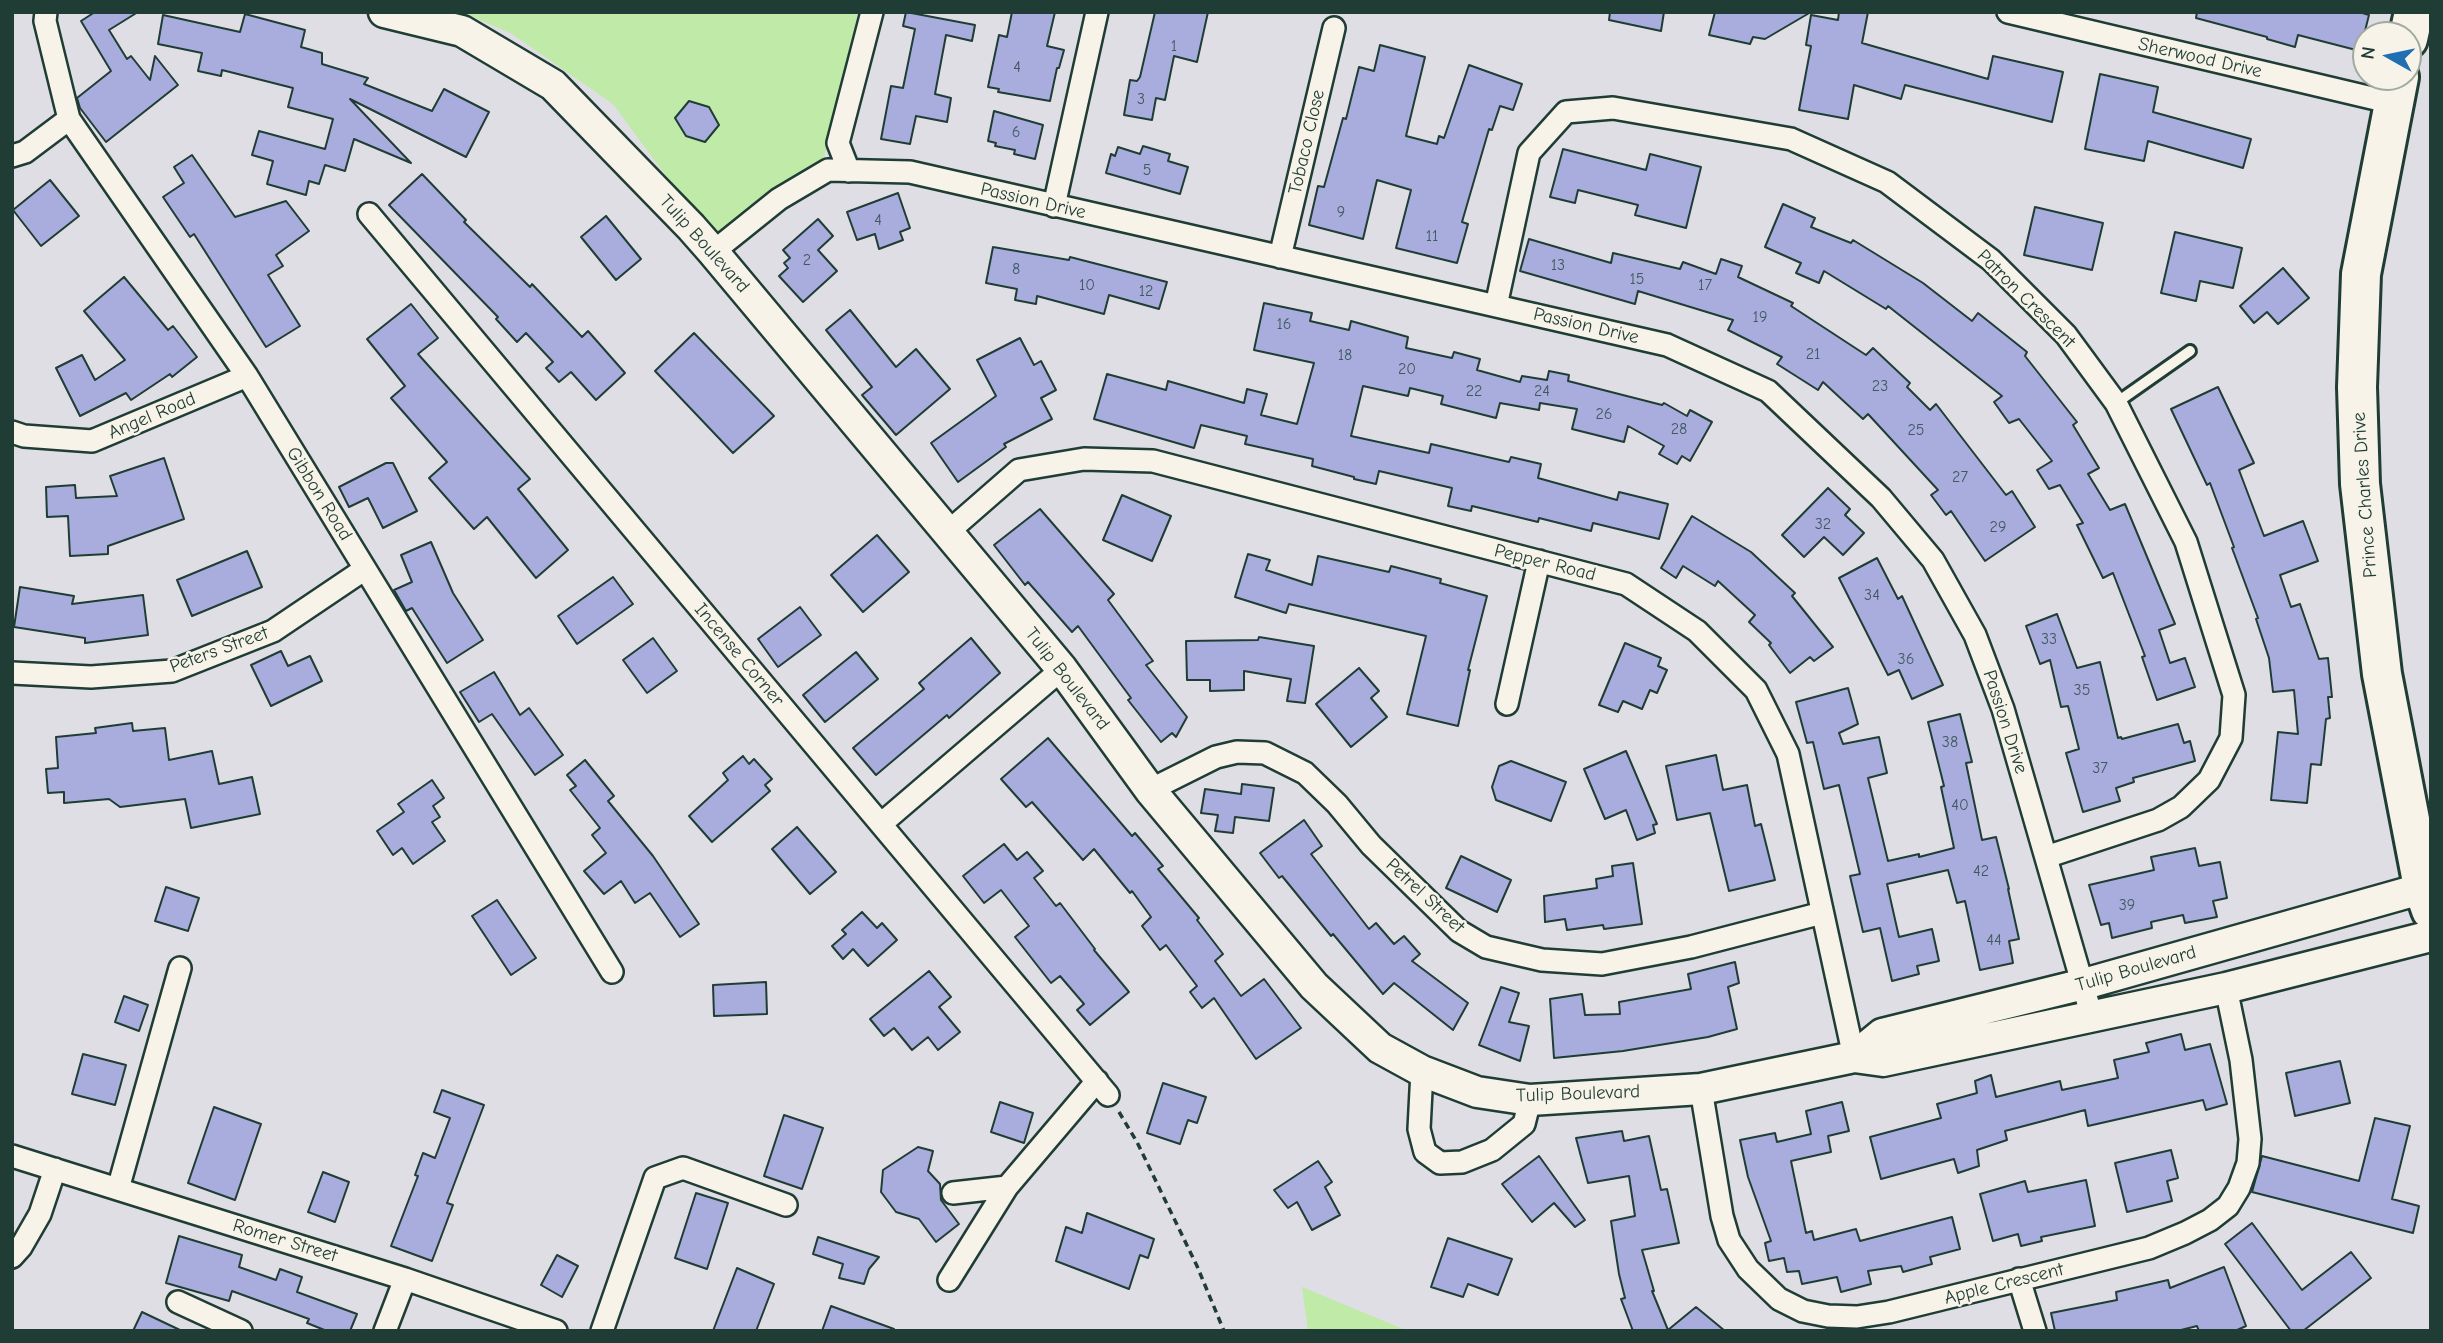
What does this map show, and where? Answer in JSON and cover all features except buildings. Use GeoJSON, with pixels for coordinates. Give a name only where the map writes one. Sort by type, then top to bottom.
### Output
{"type":"FeatureCollection","features":[{"type":"Feature","properties":{"kind":"highway","name":"Prince Charles Drive"},"geometry":{"type":"LineString","coordinates":[[2396,91],[2361,274],[2357,387],[2360,484],[2382,674],[2428,895]]}},
{"type":"Feature","properties":{"kind":"street","name":"Gibbon Road"},"geometry":{"type":"LineString","coordinates":[[46,12],[45,21],[69,119],[247,376],[612,972]]}},
{"type":"Feature","properties":{"kind":"street"},"geometry":{"type":"LineString","coordinates":[[849,171],[838,143],[872,12]]}},
{"type":"Feature","properties":{"kind":"street"},"geometry":{"type":"LineString","coordinates":[[1054,206],[1097,12]]}},
{"type":"Feature","properties":{"kind":"street","name":"Sherwood Drive"},"geometry":{"type":"LineString","coordinates":[[2008,12],[2352,81]]}},
{"type":"Feature","properties":{"kind":"street","name":"Tulip Boulevard"},"geometry":{"type":"LineString","coordinates":[[389,13],[462,32],[553,85],[691,226],[1062,668],[1150,790],[1314,986],[1380,1048],[1422,1071],[1477,1092],[1530,1100],[1701,1089],[1854,1057],[1883,1061],[2226,988],[2431,936]]}},
{"type":"Feature","properties":{"kind":"street","name":"Tobaco Close"},"geometry":{"type":"LineString","coordinates":[[1280,257],[1334,28]]}},
{"type":"Feature","properties":{"kind":"street","name":"Patron Crescent"},"geometry":{"type":"LineString","coordinates":[[1496,306],[1529,153],[1566,111],[1613,108],[1791,139],[1887,182],[1991,260],[2066,335],[2116,403],[2186,542],[2234,695],[2231,738],[2210,780],[2181,807],[2158,820],[2046,858]]}},
{"type":"Feature","properties":{"kind":"street"},"geometry":{"type":"LineString","coordinates":[[12,156],[25,152],[69,119]]}},
{"type":"Feature","properties":{"kind":"street","name":"Passion Drive"},"geometry":{"type":"LineString","coordinates":[[713,252],[779,199],[828,170],[911,172],[1667,345],[1768,391],[1881,498],[1933,560],[1975,635],[2003,709],[2092,1017]]}},
{"type":"Feature","properties":{"kind":"street","name":"Incense Corner"},"geometry":{"type":"LineString","coordinates":[[369,214],[1102,1088]]}},
{"type":"Feature","properties":{"kind":"street","name":"Angel Road"},"geometry":{"type":"LineString","coordinates":[[12,432],[24,436],[92,441],[247,376]]}},
{"type":"Feature","properties":{"kind":"street","name":"Pepper Road"},"geometry":{"type":"LineString","coordinates":[[948,532],[1018,470],[1084,459],[1153,461],[1626,584],[1697,631],[1756,691],[1788,754],[1854,1057]]}},
{"type":"Feature","properties":{"kind":"street"},"geometry":{"type":"LineString","coordinates":[[1507,705],[1539,561]]}},
{"type":"Feature","properties":{"kind":"street","name":"Peters Street"},"geometry":{"type":"LineString","coordinates":[[12,673],[91,677],[172,671],[273,631],[365,569]]}},
{"type":"Feature","properties":{"kind":"street"},"geometry":{"type":"LineString","coordinates":[[881,824],[1062,668]]}},
{"type":"Feature","properties":{"kind":"street","name":"Petrel Street"},"geometry":{"type":"LineString","coordinates":[[1150,790],[1216,757],[1237,752],[1265,753],[1306,773],[1337,804],[1371,845],[1458,931],[1486,947],[1542,960],[1602,964],[1691,947],[1822,913]]}},
{"type":"Feature","properties":{"kind":"street","name":"Tulip Boulevard"},"geometry":{"type":"LineString","coordinates":[[1854,1057],[1882,1034],[2084,985],[2428,895]]}},
{"type":"Feature","properties":{"kind":"street"},"geometry":{"type":"LineString","coordinates":[[117,1189],[180,968]]}},
{"type":"Feature","properties":{"kind":"street","name":"Apple Crescent"},"geometry":{"type":"LineString","coordinates":[[1701,1089],[1722,1216],[1730,1240],[1748,1269],[1779,1299],[1803,1311],[1857,1317],[1889,1312],[2149,1248],[2210,1220],[2228,1206],[2239,1188],[2248,1163],[2250,1139],[2241,1060],[2226,988]]}},
{"type":"Feature","properties":{"kind":"street"},"geometry":{"type":"LineString","coordinates":[[1422,1071],[1419,1129],[1425,1152],[1440,1163],[1462,1162],[1492,1150],[1524,1124],[1530,1100]]}},
{"type":"Feature","properties":{"kind":"street"},"geometry":{"type":"LineString","coordinates":[[949,1280],[1007,1187],[1102,1088]]}},
{"type":"Feature","properties":{"kind":"street","name":"Romer Street"},"geometry":{"type":"LineString","coordinates":[[12,1156],[405,1279],[556,1331]]}},
{"type":"Feature","properties":{"kind":"street"},"geometry":{"type":"LineString","coordinates":[[602,1331],[655,1178],[682,1168],[786,1205]]}},
{"type":"Feature","properties":{"kind":"street"},"geometry":{"type":"LineString","coordinates":[[12,1257],[40,1214],[55,1169]]}},
{"type":"Feature","properties":{"kind":"street"},"geometry":{"type":"LineString","coordinates":[[953,1193],[1007,1187]]}},
{"type":"Feature","properties":{"kind":"street"},"geometry":{"type":"LineString","coordinates":[[385,1331],[405,1279]]}},
{"type":"Feature","properties":{"kind":"street"},"geometry":{"type":"LineString","coordinates":[[2019,1279],[2035,1331]]}},
{"type":"Feature","properties":{"kind":"street"},"geometry":{"type":"LineString","coordinates":[[178,1302],[241,1331]]}},
{"type":"Feature","properties":{"kind":"lane"},"geometry":{"type":"LineString","coordinates":[[2116,403],[2190,351]]}},
{"type":"Feature","properties":{"kind":"path"},"geometry":{"type":"LineString","coordinates":[[1102,1088],[1137,1142],[1197,1266],[1224,1331]]}},
{"type":"Feature","properties":{"kind":"green space"},"geometry":{"type":"Polygon","coordinates":[[[462,12],[858,12],[823,162],[711,237],[613,104],[512,34],[462,12]]]}},
{"type":"Feature","properties":{"kind":"green space"},"geometry":{"type":"Polygon","coordinates":[[[1302,1287],[1408,1331],[1308,1331],[1302,1287]]]}}]}
